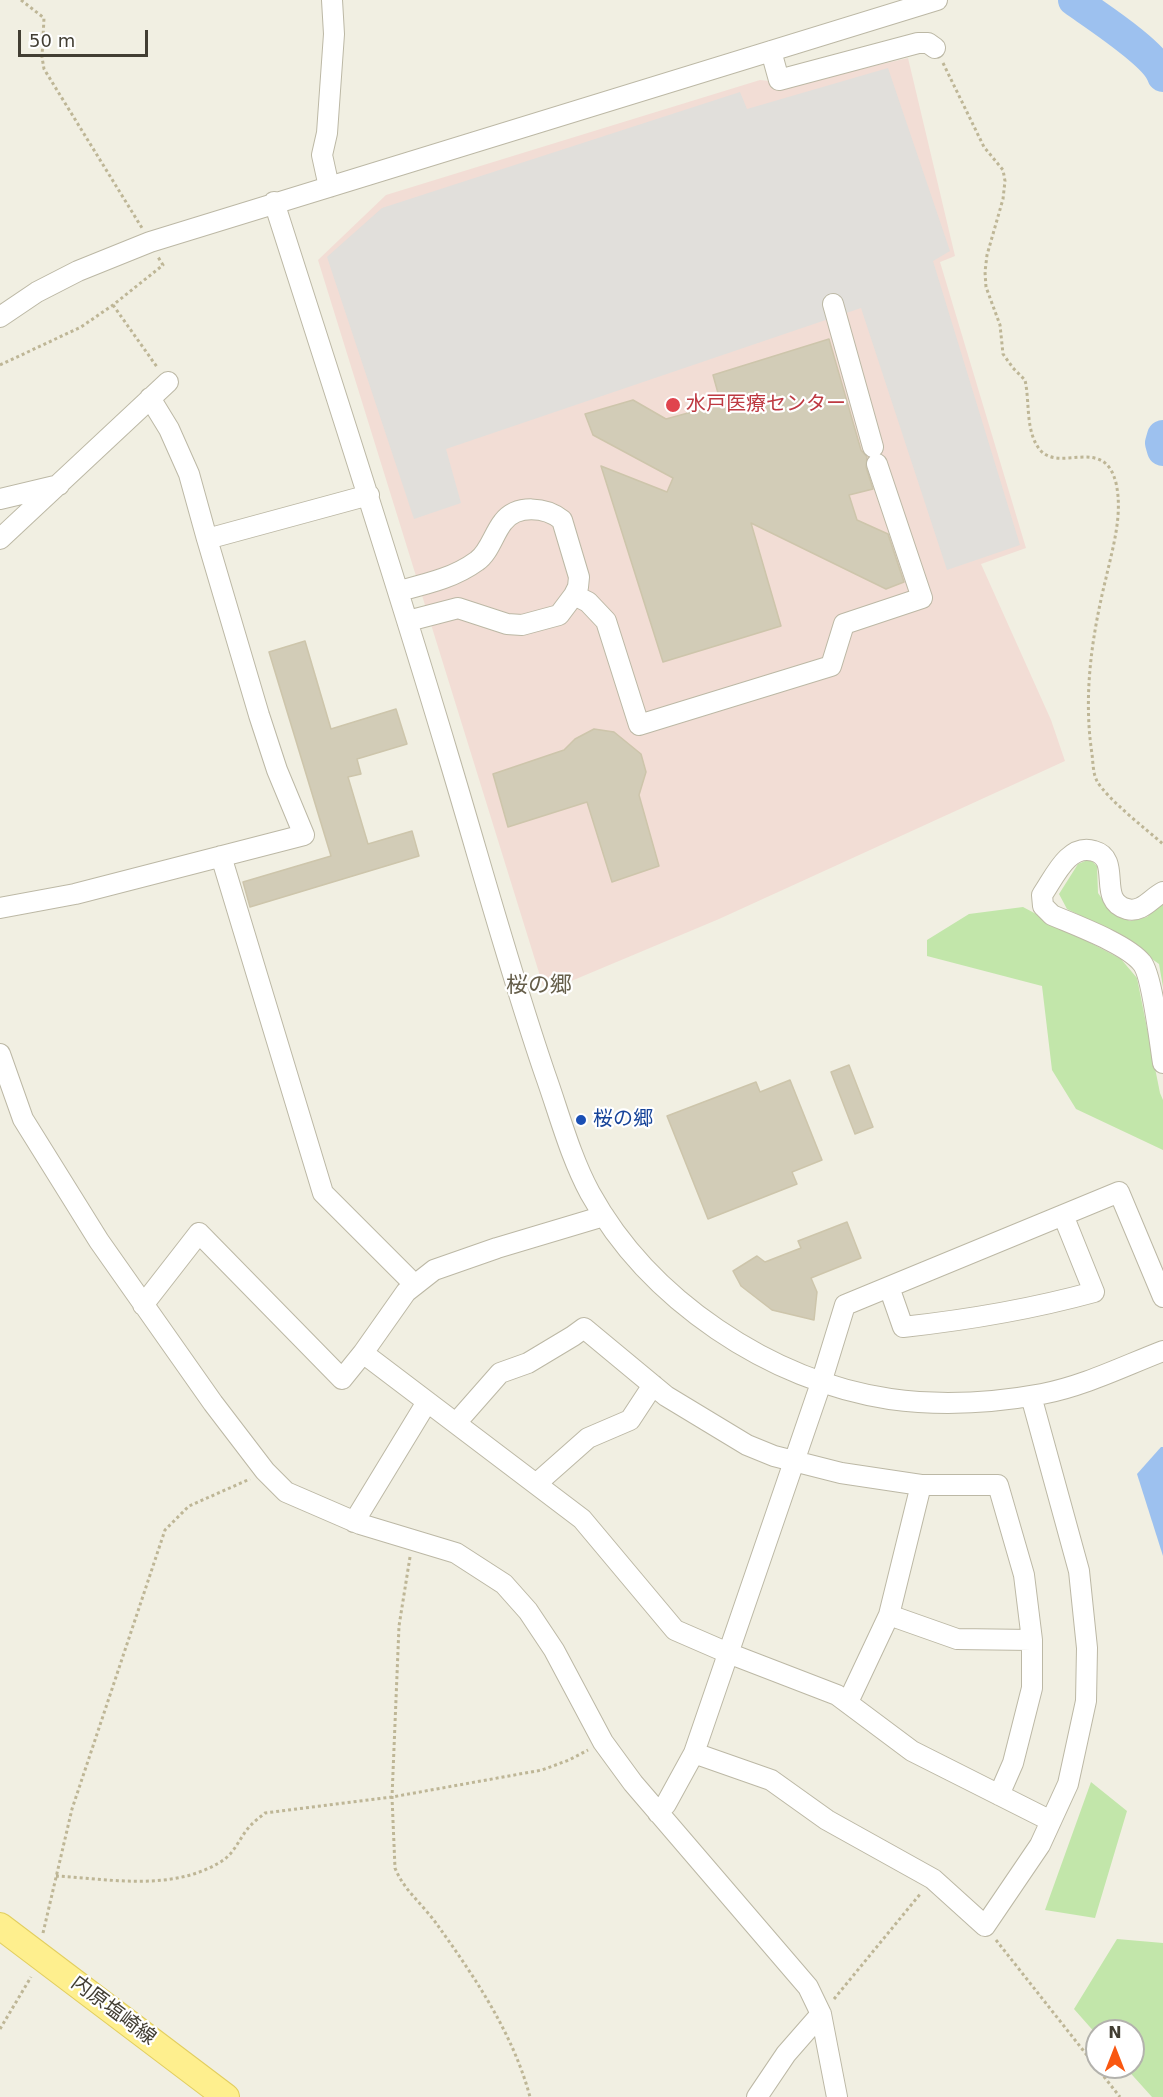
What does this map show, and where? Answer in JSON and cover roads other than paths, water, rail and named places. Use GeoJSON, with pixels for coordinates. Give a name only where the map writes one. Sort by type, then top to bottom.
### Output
{"type":"FeatureCollection","features":[{"type":"Feature","properties":{"kind":"main road","name":"内原塩崎線"},"geometry":{"type":"LineString","coordinates":[[0,1926],[226,2097]]}},
{"type":"Feature","properties":{"kind":"street"},"geometry":{"type":"LineString","coordinates":[[328,187],[322,155],[327,133],[334,34],[332,0]]}},
{"type":"Feature","properties":{"kind":"street"},"geometry":{"type":"LineString","coordinates":[[0,317],[37,292],[78,271],[150,242],[937,0]]}},
{"type":"Feature","properties":{"kind":"street"},"geometry":{"type":"LineString","coordinates":[[771,51],[779,80],[918,43],[928,43],[935,48]]}},
{"type":"Feature","properties":{"kind":"street"},"geometry":{"type":"LineString","coordinates":[[274,202],[399,591],[535,1045],[572,1152],[588,1189],[622,1242],[659,1281],[699,1315],[730,1337],[769,1359],[821,1383],[878,1396],[918,1402],[985,1402],[1030,1396],[1083,1382],[1163,1351]]}},
{"type":"Feature","properties":{"kind":"street"},"geometry":{"type":"LineString","coordinates":[[574,595],[588,602],[606,621],[639,725],[831,666],[844,624],[922,598],[875,455],[833,304]]}},
{"type":"Feature","properties":{"kind":"street"},"geometry":{"type":"LineString","coordinates":[[0,539],[168,382]]}},
{"type":"Feature","properties":{"kind":"street"},"geometry":{"type":"LineString","coordinates":[[0,908],[75,894],[304,835],[259,715],[189,474],[169,429],[150,398]]}},
{"type":"Feature","properties":{"kind":"street"},"geometry":{"type":"LineString","coordinates":[[0,499],[60,484]]}},
{"type":"Feature","properties":{"kind":"street"},"geometry":{"type":"LineString","coordinates":[[207,539],[369,495]]}},
{"type":"Feature","properties":{"kind":"street"},"geometry":{"type":"LineString","coordinates":[[399,591],[452,576],[480,560],[504,520],[522,510],[531,509],[555,514],[562,520],[579,577],[574,595],[559,615],[522,625],[507,624],[458,608],[408,621]]}},
{"type":"Feature","properties":{"kind":"street"},"geometry":{"type":"LineString","coordinates":[[1163,892],[1137,909],[1128,910],[1120,906],[1110,893],[1109,871],[1105,858],[1098,852],[1088,849],[1071,855],[1042,895],[1043,906],[1052,915],[1124,949],[1142,963],[1148,977],[1163,1063]]}},
{"type":"Feature","properties":{"kind":"street"},"geometry":{"type":"LineString","coordinates":[[221,856],[323,1193],[416,1285]]}},
{"type":"Feature","properties":{"kind":"street"},"geometry":{"type":"LineString","coordinates":[[0,1054],[23,1119],[99,1241],[265,1472],[286,1492],[354,1522],[456,1552],[504,1584],[528,1611],[554,1650],[603,1742],[633,1783],[808,1987],[821,2014],[837,2097]]}},
{"type":"Feature","properties":{"kind":"street"},"geometry":{"type":"LineString","coordinates":[[658,1813],[666,1804],[694,1753],[821,1383],[845,1305],[1119,1192],[1163,1298]]}},
{"type":"Feature","properties":{"kind":"street"},"geometry":{"type":"LineString","coordinates":[[889,1287],[903,1327],[952,1322],[1094,1292],[1063,1215]]}},
{"type":"Feature","properties":{"kind":"street"},"geometry":{"type":"LineString","coordinates":[[143,1305],[199,1233],[342,1379],[406,1292],[434,1270],[497,1248],[604,1216]]}},
{"type":"Feature","properties":{"kind":"street"},"geometry":{"type":"LineString","coordinates":[[456,1423],[500,1373],[528,1363],[584,1328],[666,1396],[747,1445],[794,1461],[841,1473],[921,1485],[998,1485],[1024,1575],[1032,1640],[1032,1688],[1013,1763],[999,1796]]}},
{"type":"Feature","properties":{"kind":"street"},"geometry":{"type":"LineString","coordinates":[[363,1353],[582,1519],[675,1630],[837,1695],[912,1751],[1051,1821]]}},
{"type":"Feature","properties":{"kind":"street"},"geometry":{"type":"LineString","coordinates":[[536,1484],[588,1438],[630,1420],[653,1385]]}},
{"type":"Feature","properties":{"kind":"street"},"geometry":{"type":"LineString","coordinates":[[694,1753],[771,1780],[827,1820],[933,1879],[985,1926],[1040,1845],[1068,1784],[1086,1701],[1087,1647],[1080,1571],[1030,1396]]}},
{"type":"Feature","properties":{"kind":"street"},"geometry":{"type":"LineString","coordinates":[[354,1522],[427,1402]]}},
{"type":"Feature","properties":{"kind":"street"},"geometry":{"type":"LineString","coordinates":[[848,1702],[888,1615],[921,1485]]}},
{"type":"Feature","properties":{"kind":"street"},"geometry":{"type":"LineString","coordinates":[[888,1615],[957,1639],[1032,1640]]}},
{"type":"Feature","properties":{"kind":"street"},"geometry":{"type":"LineString","coordinates":[[757,2097],[786,2054],[821,2014]]}},
{"type":"Feature","properties":{"kind":"water"},"geometry":{"type":"Polygon","coordinates":[[[1163,1447],[1163,1556],[1137,1474],[1163,1447]]]}},
{"type":"Feature","properties":{"kind":"waterway"},"geometry":{"type":"LineString","coordinates":[[1074,0],[1137,46],[1158,67],[1163,76]]}},
{"type":"Feature","properties":{"kind":"waterway"},"geometry":{"type":"LineString","coordinates":[[1163,436],[1161,443],[1163,450]]}},
{"type":"Feature","properties":{"kind":"place","name":"水戸医療センター"},"geometry":{"type":"Point","coordinates":[673,405]}},
{"type":"Feature","properties":{"kind":"place","name":"桜の郷"},"geometry":{"type":"Point","coordinates":[581,1120]}},
{"type":"Feature","properties":{"kind":"district","name":"桜の郷"},"geometry":{"type":"Point","coordinates":[539,986]}}]}
